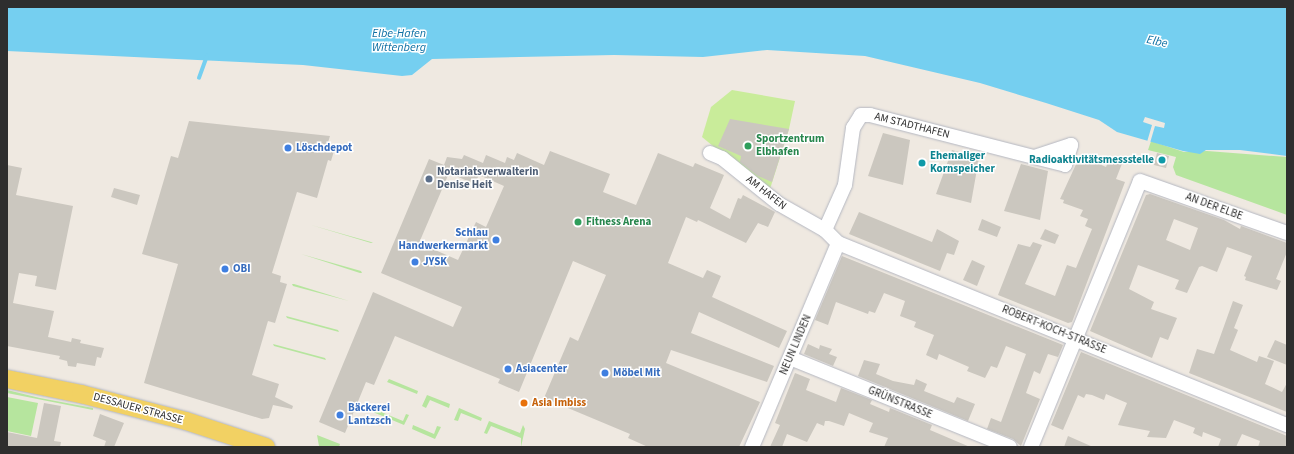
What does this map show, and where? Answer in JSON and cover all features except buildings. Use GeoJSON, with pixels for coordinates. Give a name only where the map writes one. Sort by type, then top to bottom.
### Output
{"type":"FeatureCollection","features":[{"type":"Feature","properties":{"kind":"main road","name":"DESSAUER STRASSE"},"geometry":{"type":"LineString","coordinates":[[7,379],[81,394],[171,417],[266,447]]}},
{"type":"Feature","properties":{"kind":"street","name":"AM STADTHAFEN"},"geometry":{"type":"LineString","coordinates":[[825,230],[845,185],[853,128],[861,115],[870,115],[1034,157]]}},
{"type":"Feature","properties":{"kind":"street","name":"AM HAFEN"},"geometry":{"type":"LineString","coordinates":[[710,153],[731,164],[778,204],[825,230]]}},
{"type":"Feature","properties":{"kind":"street","name":"AN DER ELBE"},"geometry":{"type":"LineString","coordinates":[[1075,339],[1140,181],[1287,233]]}},
{"type":"Feature","properties":{"kind":"street","name":"ROBERT-KOCH-STRASSE"},"geometry":{"type":"LineString","coordinates":[[825,230],[838,243],[1287,425]]}},
{"type":"Feature","properties":{"kind":"street","name":"NEUN LINDEN"},"geometry":{"type":"LineString","coordinates":[[752,447],[838,243]]}},
{"type":"Feature","properties":{"kind":"street"},"geometry":{"type":"LineString","coordinates":[[1031,447],[1075,339]]}},
{"type":"Feature","properties":{"kind":"street","name":"GRÜNSTRASSE"},"geometry":{"type":"LineString","coordinates":[[790,358],[1010,447]]}},
{"type":"Feature","properties":{"kind":"green space","name":"Sportzentrum Elbhafen"},"geometry":{"type":"Polygon","coordinates":[[[732,90],[795,101],[789,129],[769,192],[702,137],[711,107],[732,90]]]}},
{"type":"Feature","properties":{"kind":"green space"},"geometry":{"type":"Polygon","coordinates":[[[1151,141],[1184,152],[1207,151],[1287,157],[1287,215],[1176,175],[1173,167],[1176,157],[1148,150],[1151,141]]]}},
{"type":"Feature","properties":{"kind":"green space"},"geometry":{"type":"Polygon","coordinates":[[[311,225],[371,242],[373,243],[371,243],[311,225]]]}},
{"type":"Feature","properties":{"kind":"green space"},"geometry":{"type":"Polygon","coordinates":[[[301,254],[361,271],[362,273],[360,273],[301,254]]]}},
{"type":"Feature","properties":{"kind":"green space"},"geometry":{"type":"Polygon","coordinates":[[[292,284],[294,284],[349,301],[293,286],[292,284]]]}},
{"type":"Feature","properties":{"kind":"green space"},"geometry":{"type":"Polygon","coordinates":[[[286,316],[338,330],[339,332],[287,318],[286,316]]]}},
{"type":"Feature","properties":{"kind":"green space"},"geometry":{"type":"Polygon","coordinates":[[[273,344],[325,358],[326,360],[274,346],[273,344]]]}},
{"type":"Feature","properties":{"kind":"green space"},"geometry":{"type":"Polygon","coordinates":[[[389,379],[418,391],[417,394],[387,382],[389,379]]]}},
{"type":"Feature","properties":{"kind":"green space"},"geometry":{"type":"Polygon","coordinates":[[[7,390],[93,408],[93,410],[7,393],[7,390]]]}},
{"type":"Feature","properties":{"kind":"green space"},"geometry":{"type":"Polygon","coordinates":[[[427,395],[450,404],[449,408],[430,400],[426,408],[422,406],[427,395]]]}},
{"type":"Feature","properties":{"kind":"green space"},"geometry":{"type":"Polygon","coordinates":[[[7,397],[38,403],[31,436],[7,431],[7,397]]]}},
{"type":"Feature","properties":{"kind":"green space"},"geometry":{"type":"Polygon","coordinates":[[[369,407],[403,421],[406,414],[409,415],[404,425],[368,410],[369,407]]]}},
{"type":"Feature","properties":{"kind":"green space"},"geometry":{"type":"Polygon","coordinates":[[[459,408],[482,418],[481,421],[461,413],[458,421],[454,420],[459,408]]]}},
{"type":"Feature","properties":{"kind":"green space"},"geometry":{"type":"Polygon","coordinates":[[[489,421],[520,433],[523,425],[525,429],[521,447],[521,438],[491,426],[487,434],[484,433],[489,421]]]}},
{"type":"Feature","properties":{"kind":"green space"},"geometry":{"type":"Polygon","coordinates":[[[413,425],[434,434],[437,426],[441,427],[435,439],[412,429],[413,425]]]}},
{"type":"Feature","properties":{"kind":"green space"},"geometry":{"type":"Polygon","coordinates":[[[317,435],[340,444],[339,447],[319,446],[317,435]]]}},
{"type":"Feature","properties":{"kind":"water"},"geometry":{"type":"Polygon","coordinates":[[[7,7],[1287,7],[1287,156],[1240,150],[1206,150],[1200,154],[1183,151],[1117,132],[1099,120],[980,83],[865,56],[767,50],[703,57],[614,55],[432,59],[412,75],[402,76],[303,65],[7,51],[7,7]]]}},
{"type":"Feature","properties":{"kind":"pier"},"geometry":{"type":"Polygon","coordinates":[[[1145,117],[1165,123],[1164,128],[1155,126],[1150,143],[1147,142],[1152,125],[1143,122],[1145,117]]]}},
{"type":"Feature","properties":{"kind":"waterway"},"geometry":{"type":"LineString","coordinates":[[199,78],[207,56]]}},
{"type":"Feature","properties":{"kind":"place","name":"Sportzentrum Elbhafen"},"geometry":{"type":"Point","coordinates":[748,146]}},
{"type":"Feature","properties":{"kind":"place","name":"Löschdepot"},"geometry":{"type":"Point","coordinates":[288,148]}},
{"type":"Feature","properties":{"kind":"place","name":"Radioaktivitätsmessstelle"},"geometry":{"type":"Point","coordinates":[1162,160]}},
{"type":"Feature","properties":{"kind":"place","name":"Ehemaliger Kornspeicher"},"geometry":{"type":"Point","coordinates":[922,163]}},
{"type":"Feature","properties":{"kind":"place","name":"Notariatsverwalterin Denise Heit"},"geometry":{"type":"Point","coordinates":[429,179]}},
{"type":"Feature","properties":{"kind":"place","name":"Fitness Arena"},"geometry":{"type":"Point","coordinates":[578,222]}},
{"type":"Feature","properties":{"kind":"place","name":"Schlau Handwerkermarkt"},"geometry":{"type":"Point","coordinates":[496,240]}},
{"type":"Feature","properties":{"kind":"place","name":"JYSK"},"geometry":{"type":"Point","coordinates":[415,262]}},
{"type":"Feature","properties":{"kind":"place","name":"OBI"},"geometry":{"type":"Point","coordinates":[225,269]}},
{"type":"Feature","properties":{"kind":"place","name":"Asiacenter"},"geometry":{"type":"Point","coordinates":[508,369]}},
{"type":"Feature","properties":{"kind":"place","name":"Möbel Mit"},"geometry":{"type":"Point","coordinates":[605,373]}},
{"type":"Feature","properties":{"kind":"place","name":"Asia Imbiss"},"geometry":{"type":"Point","coordinates":[524,403]}},
{"type":"Feature","properties":{"kind":"place","name":"Bäckerei Lantzsch"},"geometry":{"type":"Point","coordinates":[340,415]}},
{"type":"Feature","properties":{"kind":"water label","name":"Elbe-Hafen Wittenberg"},"geometry":{"type":"Point","coordinates":[399,41]}},
{"type":"Feature","properties":{"kind":"water label","name":"Elbe"},"geometry":{"type":"Point","coordinates":[1157,42]}}]}
